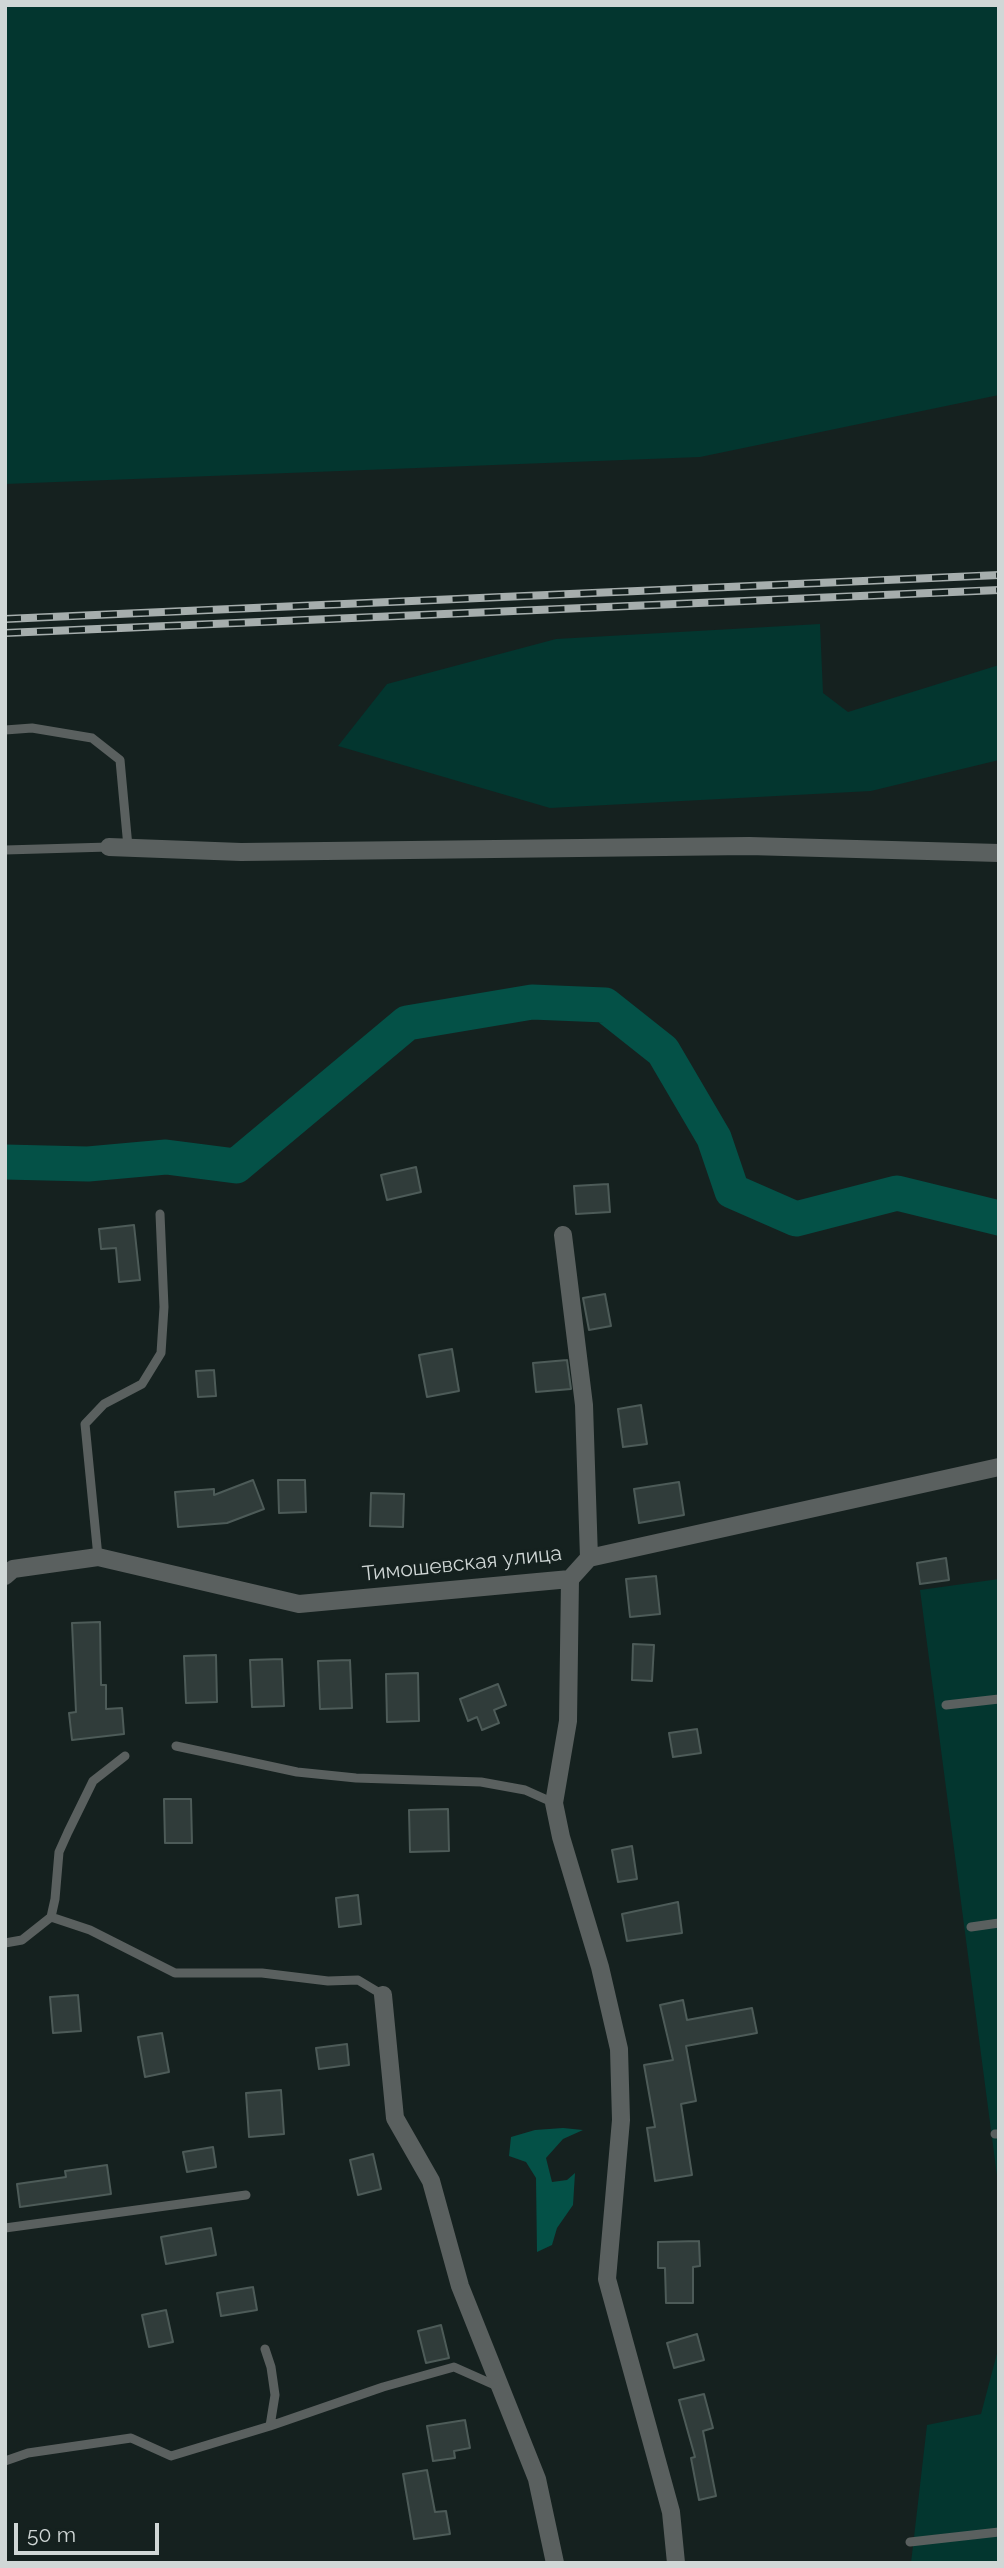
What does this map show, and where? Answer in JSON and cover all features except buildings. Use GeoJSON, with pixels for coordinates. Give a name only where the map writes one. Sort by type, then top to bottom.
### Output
{"type":"FeatureCollection","features":[{"type":"Feature","properties":{"kind":"street"},"geometry":{"type":"LineString","coordinates":[[109,847],[241,852],[749,846],[999,853]]}},
{"type":"Feature","properties":{"kind":"street"},"geometry":{"type":"LineString","coordinates":[[563,1235],[584,1405],[589,1558]]}},
{"type":"Feature","properties":{"kind":"street","name":"Тимошевская улица"},"geometry":{"type":"LineString","coordinates":[[5,1576],[13,1569],[98,1557],[299,1604],[570,1579],[589,1558],[999,1467]]}},
{"type":"Feature","properties":{"kind":"street"},"geometry":{"type":"LineString","coordinates":[[570,1579],[569,1721],[554,1802],[561,1837],[600,1967],[619,2049],[621,2120],[607,2279],[671,2512],[676,2563]]}},
{"type":"Feature","properties":{"kind":"street"},"geometry":{"type":"LineString","coordinates":[[383,1995],[395,2118],[431,2181],[460,2286],[537,2479],[555,2563]]}},
{"type":"Feature","properties":{"kind":"lane"},"geometry":{"type":"LineString","coordinates":[[5,730],[32,728],[92,738],[120,760],[128,847]]}},
{"type":"Feature","properties":{"kind":"lane"},"geometry":{"type":"LineString","coordinates":[[5,850],[109,847]]}},
{"type":"Feature","properties":{"kind":"lane"},"geometry":{"type":"LineString","coordinates":[[98,1557],[85,1424],[104,1404],[142,1384],[161,1353],[164,1307],[160,1214]]}},
{"type":"Feature","properties":{"kind":"lane"},"geometry":{"type":"LineString","coordinates":[[946,1705],[999,1699]]}},
{"type":"Feature","properties":{"kind":"lane"},"geometry":{"type":"LineString","coordinates":[[176,1746],[297,1772],[356,1778],[481,1782],[525,1790],[554,1802]]}},
{"type":"Feature","properties":{"kind":"lane"},"geometry":{"type":"LineString","coordinates":[[5,1943],[22,1940],[51,1917],[59,1852],[68,1832],[93,1781],[125,1756]]}},
{"type":"Feature","properties":{"kind":"lane"},"geometry":{"type":"LineString","coordinates":[[51,1917],[90,1930],[175,1973],[262,1973],[328,1981],[358,1980],[383,1995]]}},
{"type":"Feature","properties":{"kind":"lane"},"geometry":{"type":"LineString","coordinates":[[971,1927],[999,1923]]}},
{"type":"Feature","properties":{"kind":"lane"},"geometry":{"type":"LineString","coordinates":[[5,2228],[246,2195]]}},
{"type":"Feature","properties":{"kind":"lane"},"geometry":{"type":"LineString","coordinates":[[264,2349],[271,2367],[275,2395],[270,2426]]}},
{"type":"Feature","properties":{"kind":"lane"},"geometry":{"type":"LineString","coordinates":[[5,2461],[28,2454],[131,2438],[171,2456],[270,2426],[383,2387],[454,2367],[500,2388]]}},
{"type":"Feature","properties":{"kind":"lane"},"geometry":{"type":"LineString","coordinates":[[910,2542],[999,2532]]}},
{"type":"Feature","properties":{"kind":"shaded area"},"geometry":{"type":"Polygon","coordinates":[[[5,5],[999,5],[999,395],[700,457],[5,484],[5,5]]]}},
{"type":"Feature","properties":{"kind":"shaded area"},"geometry":{"type":"Polygon","coordinates":[[[820,624],[823,693],[848,712],[999,665],[999,760],[871,791],[550,808],[338,746],[387,684],[556,639],[820,624]]]}},
{"type":"Feature","properties":{"kind":"shaded area"},"geometry":{"type":"Polygon","coordinates":[[[999,1579],[999,2191],[920,1590],[999,1579]]]}},
{"type":"Feature","properties":{"kind":"shaded area"},"geometry":{"type":"Polygon","coordinates":[[[535,2130],[583,2130],[563,2139],[546,2158],[552,2182],[567,2180],[575,2173],[573,2205],[557,2228],[552,2245],[537,2252],[536,2178],[526,2162],[509,2156],[511,2137],[535,2130]]]}},
{"type":"Feature","properties":{"kind":"shaded area"},"geometry":{"type":"Polygon","coordinates":[[[999,2346],[999,2563],[911,2563],[927,2425],[981,2414],[999,2346]]]}},
{"type":"Feature","properties":{"kind":"waterway"},"geometry":{"type":"LineString","coordinates":[[5,1162],[88,1164],[166,1157],[236,1166],[407,1023],[532,1002],[605,1005],[663,1051],[714,1138],[732,1191],[796,1219],[897,1193],[999,1218]]}},
{"type":"Feature","properties":{"kind":"railway"},"geometry":{"type":"LineString","coordinates":[[5,619],[999,575]]}},
{"type":"Feature","properties":{"kind":"railway"},"geometry":{"type":"LineString","coordinates":[[5,633],[999,590]]}}]}
